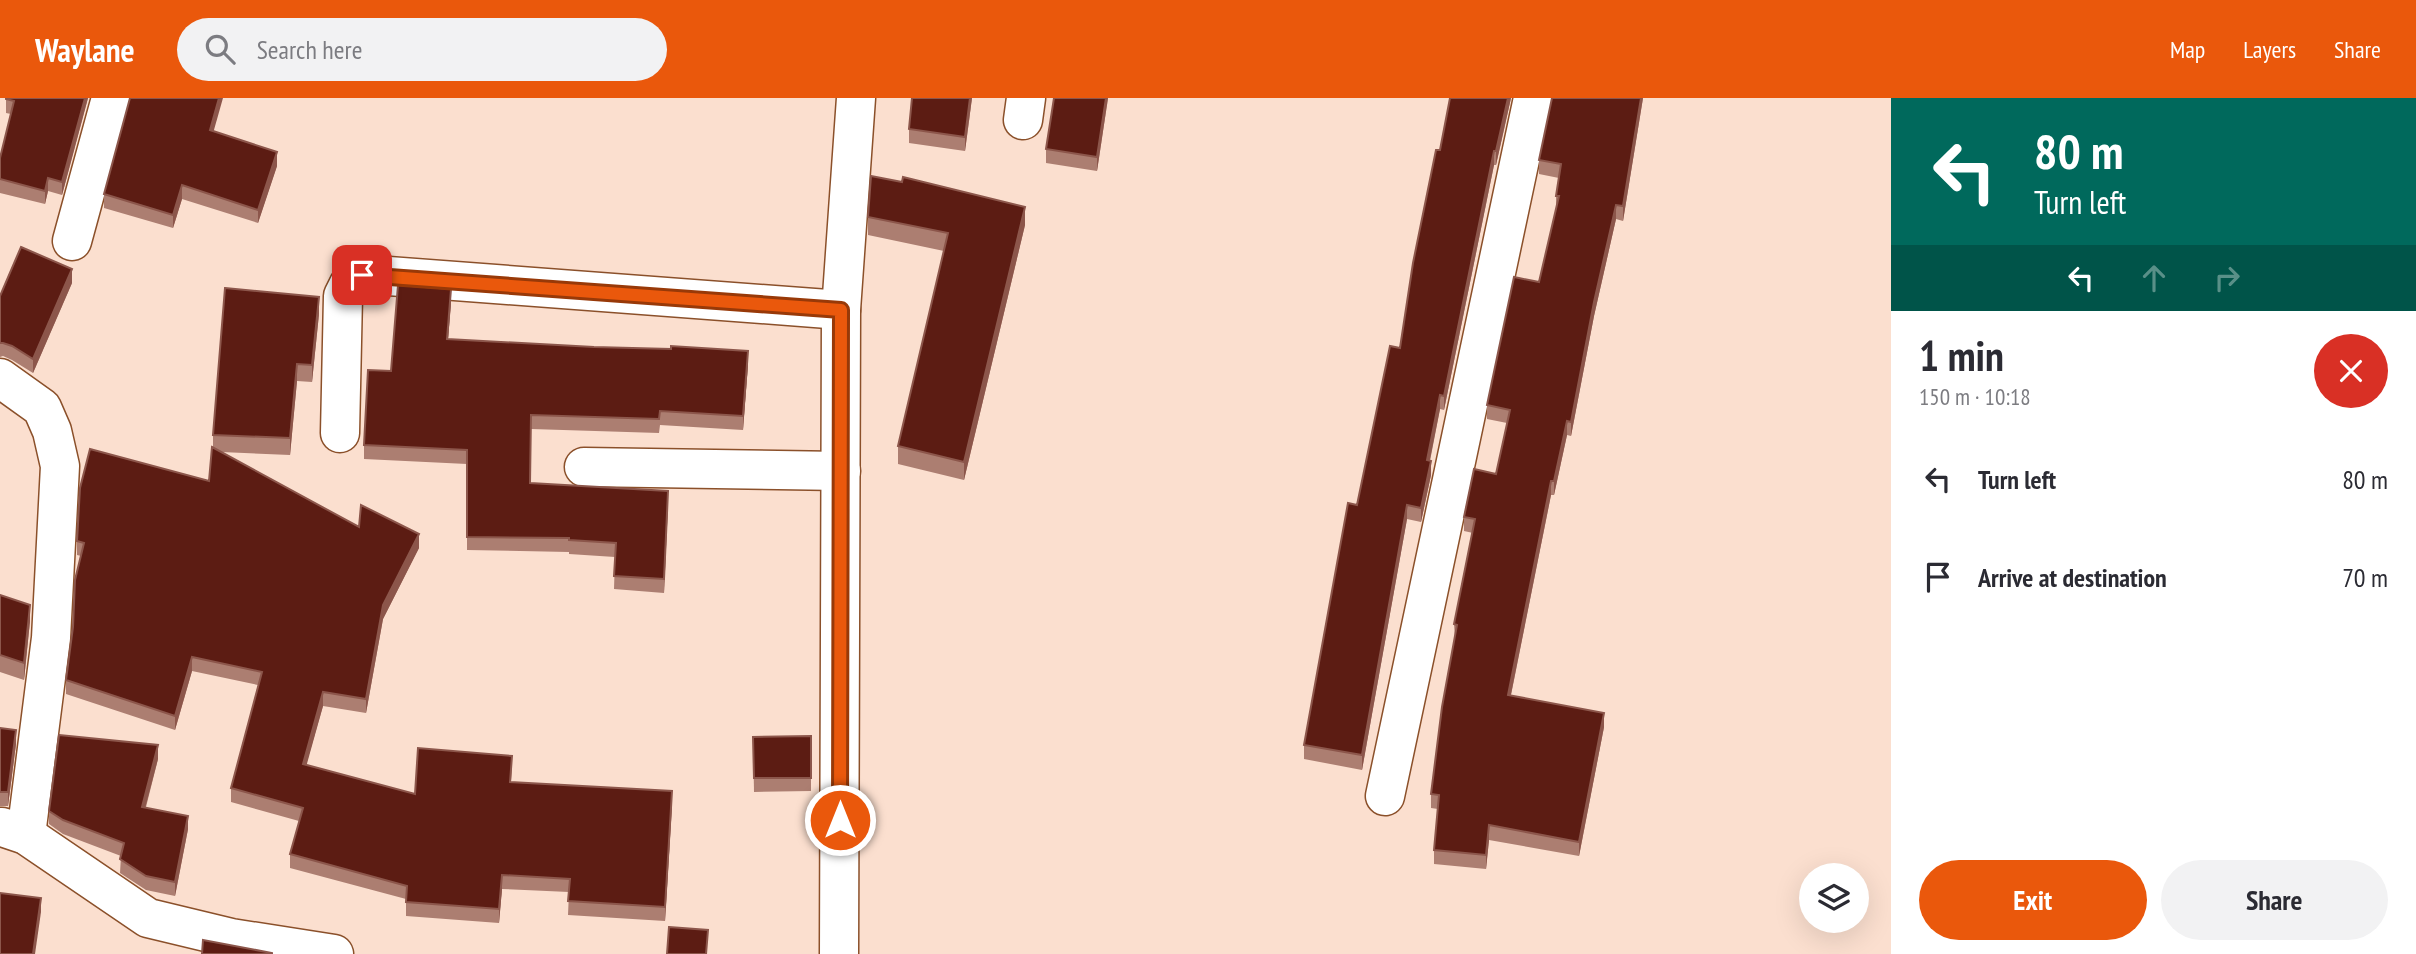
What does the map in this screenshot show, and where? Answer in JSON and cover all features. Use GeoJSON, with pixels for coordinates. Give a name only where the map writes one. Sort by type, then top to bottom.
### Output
{"type":"FeatureCollection","features":[{"type":"Feature","properties":{"kind":"street"},"geometry":{"type":"LineString","coordinates":[[72,241],[111,98]]}},
{"type":"Feature","properties":{"kind":"street"},"geometry":{"type":"LineString","coordinates":[[839,954],[841,310],[856,98]]}},
{"type":"Feature","properties":{"kind":"street"},"geometry":{"type":"LineString","coordinates":[[1385,796],[1533,98]]}},
{"type":"Feature","properties":{"kind":"street"},"geometry":{"type":"LineString","coordinates":[[340,433],[343,296],[349,284],[362,275],[841,310]]}},
{"type":"Feature","properties":{"kind":"street"},"geometry":{"type":"LineString","coordinates":[[0,378],[41,408],[52,431],[60,466],[51,638],[13,831],[148,918],[231,938],[334,954]]}},
{"type":"Feature","properties":{"kind":"street"},"geometry":{"type":"LineString","coordinates":[[584,467],[841,471]]}},
{"type":"Feature","properties":{"kind":"building"},"geometry":{"type":"Polygon","coordinates":[[[6,98],[85,98],[62,182],[48,178],[45,191],[0,179],[0,158],[14,101],[6,98]]]}},
{"type":"Feature","properties":{"kind":"building"},"geometry":{"type":"Polygon","coordinates":[[[130,98],[219,98],[210,130],[277,152],[258,210],[182,185],[173,215],[104,194],[130,98]]]}},
{"type":"Feature","properties":{"kind":"building"},"geometry":{"type":"Polygon","coordinates":[[[912,98],[970,98],[965,137],[909,129],[912,98]]]}},
{"type":"Feature","properties":{"kind":"building"},"geometry":{"type":"Polygon","coordinates":[[[1054,98],[1106,98],[1097,157],[1046,149],[1054,98]]]}},
{"type":"Feature","properties":{"kind":"building"},"geometry":{"type":"Polygon","coordinates":[[[1450,98],[1508,98],[1494,151],[1444,396],[1440,395],[1421,508],[1407,505],[1362,755],[1304,745],[1348,503],[1357,505],[1390,346],[1400,348],[1413,263],[1436,150],[1440,150],[1450,98]]]}},
{"type":"Feature","properties":{"kind":"building"},"geometry":{"type":"Polygon","coordinates":[[[1552,98],[1641,98],[1623,206],[1616,205],[1571,422],[1567,421],[1554,481],[1551,481],[1508,695],[1604,713],[1579,842],[1489,825],[1486,855],[1434,850],[1439,795],[1431,794],[1442,707],[1457,625],[1454,624],[1475,519],[1464,517],[1474,469],[1496,474],[1510,410],[1487,405],[1514,277],[1539,282],[1559,196],[1556,196],[1561,164],[1539,160],[1552,98]]]}},
{"type":"Feature","properties":{"kind":"building"},"geometry":{"type":"Polygon","coordinates":[[[871,176],[902,182],[903,177],[1025,207],[964,462],[898,446],[948,233],[868,217],[871,176]]]}},
{"type":"Feature","properties":{"kind":"building"},"geometry":{"type":"Polygon","coordinates":[[[21,247],[72,269],[33,359],[12,346],[0,343],[0,296],[21,247]]]}},
{"type":"Feature","properties":{"kind":"building"},"geometry":{"type":"Polygon","coordinates":[[[398,285],[451,289],[447,339],[594,347],[671,349],[671,346],[748,351],[743,416],[660,411],[659,419],[531,415],[530,483],[668,491],[664,579],[614,576],[616,543],[569,538],[467,537],[467,450],[364,445],[368,370],[391,371],[398,285]]]}},
{"type":"Feature","properties":{"kind":"building"},"geometry":{"type":"Polygon","coordinates":[[[225,288],[319,297],[312,365],[297,364],[290,438],[213,435],[225,288]]]}},
{"type":"Feature","properties":{"kind":"building"},"geometry":{"type":"Polygon","coordinates":[[[212,447],[359,527],[361,505],[419,534],[383,605],[366,699],[323,692],[303,764],[415,794],[418,748],[512,756],[510,782],[672,791],[665,907],[568,901],[570,879],[502,875],[499,909],[406,902],[407,886],[290,854],[303,808],[231,788],[262,672],[192,657],[175,716],[66,680],[73,627],[75,580],[84,543],[77,541],[80,488],[90,449],[209,481],[212,447]]]}},
{"type":"Feature","properties":{"kind":"building"},"geometry":{"type":"Polygon","coordinates":[[[0,595],[30,605],[24,663],[0,655],[0,595]]]}},
{"type":"Feature","properties":{"kind":"building"},"geometry":{"type":"Polygon","coordinates":[[[0,728],[16,730],[8,792],[0,792],[0,728]]]}},
{"type":"Feature","properties":{"kind":"building"},"geometry":{"type":"Polygon","coordinates":[[[59,735],[158,745],[142,807],[188,816],[175,882],[146,876],[120,859],[124,843],[63,820],[49,811],[59,735]]]}},
{"type":"Feature","properties":{"kind":"building"},"geometry":{"type":"Polygon","coordinates":[[[811,736],[811,778],[754,778],[753,737],[811,736]]]}},
{"type":"Feature","properties":{"kind":"building"},"geometry":{"type":"Polygon","coordinates":[[[0,893],[41,898],[33,954],[0,954],[0,893]]]}},
{"type":"Feature","properties":{"kind":"building"},"geometry":{"type":"Polygon","coordinates":[[[669,927],[708,930],[706,954],[667,954],[669,927]]]}},
{"type":"Feature","properties":{"kind":"building"},"geometry":{"type":"Polygon","coordinates":[[[203,940],[272,953],[272,954],[202,954],[203,940]]]}},
{"type":"Feature","properties":{"kind":"route"},"geometry":{"type":"LineString","coordinates":[[362,275],[841,310],[840,820]]}}]}
